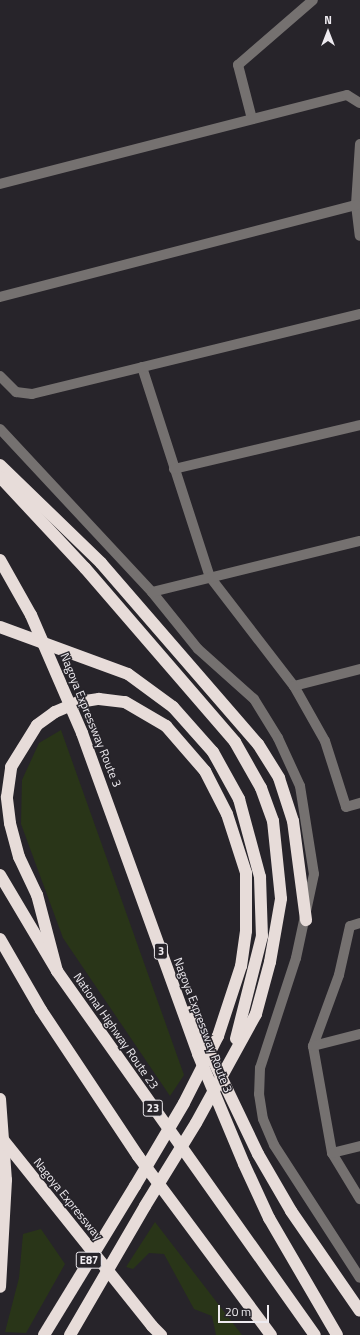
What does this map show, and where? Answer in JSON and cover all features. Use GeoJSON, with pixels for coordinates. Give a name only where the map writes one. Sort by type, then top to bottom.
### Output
{"type":"FeatureCollection","features":[{"type":"Feature","properties":{"kind":"highway"},"geometry":{"type":"LineString","coordinates":[[0,465],[101,563],[239,718],[279,778],[293,821],[306,920]]}},
{"type":"Feature","properties":{"kind":"highway"},"geometry":{"type":"LineString","coordinates":[[0,477],[85,568],[235,742],[261,788],[273,822],[280,873],[276,933],[256,1014],[230,1058]]}},
{"type":"Feature","properties":{"kind":"highway","name":"Nagoya Expressway Route 3"},"geometry":{"type":"LineString","coordinates":[[0,560],[31,615],[82,733],[220,1110],[253,1184],[300,1275],[337,1335]]}},
{"type":"Feature","properties":{"kind":"highway"},"geometry":{"type":"LineString","coordinates":[[0,627],[98,661],[151,688],[213,752],[239,799],[260,877],[262,936],[230,1058]]}},
{"type":"Feature","properties":{"kind":"highway","name":"E87"},"geometry":{"type":"LineString","coordinates":[[44,1335],[184,1103],[218,1036],[241,966],[246,873],[228,814],[205,771],[166,726],[125,702],[99,699],[79,702],[55,712],[37,725],[12,767],[7,796],[10,823],[19,857],[37,895],[57,971]]}},
{"type":"Feature","properties":{"kind":"highway","name":"National Highway Route 23"},"geometry":{"type":"LineString","coordinates":[[0,875],[57,971],[316,1335]]}},
{"type":"Feature","properties":{"kind":"highway"},"geometry":{"type":"LineString","coordinates":[[0,939],[41,1010],[138,1156],[271,1335]]}},
{"type":"Feature","properties":{"kind":"highway"},"geometry":{"type":"LineString","coordinates":[[169,974],[219,1068],[258,1154],[291,1211],[360,1311]]}},
{"type":"Feature","properties":{"kind":"highway","name":"E87"},"geometry":{"type":"LineString","coordinates":[[70,1335],[145,1206],[196,1123],[230,1058]]}},
{"type":"Feature","properties":{"kind":"highway"},"geometry":{"type":"LineString","coordinates":[[0,1099],[6,1180],[0,1287]]}},
{"type":"Feature","properties":{"kind":"highway","name":"Nagoya Expressway"},"geometry":{"type":"LineString","coordinates":[[0,1136],[155,1330],[161,1335]]}},
{"type":"Feature","properties":{"kind":"street"},"geometry":{"type":"LineString","coordinates":[[252,119],[238,65],[313,0]]}},
{"type":"Feature","properties":{"kind":"street"},"geometry":{"type":"LineString","coordinates":[[0,184],[347,95],[360,103]]}},
{"type":"Feature","properties":{"kind":"street"},"geometry":{"type":"LineString","coordinates":[[360,144],[356,205],[360,236]]}},
{"type":"Feature","properties":{"kind":"street"},"geometry":{"type":"LineString","coordinates":[[0,297],[356,205]]}},
{"type":"Feature","properties":{"kind":"street"},"geometry":{"type":"LineString","coordinates":[[0,376],[16,392],[32,394],[360,314]]}},
{"type":"Feature","properties":{"kind":"street"},"geometry":{"type":"LineString","coordinates":[[142,367],[210,577],[294,686],[325,741],[346,807],[360,803]]}},
{"type":"Feature","properties":{"kind":"street"},"geometry":{"type":"LineString","coordinates":[[174,468],[360,425]]}},
{"type":"Feature","properties":{"kind":"street"},"geometry":{"type":"LineString","coordinates":[[0,429],[152,592],[198,649],[254,699],[281,744],[300,786],[309,830],[314,874],[306,920],[260,1068],[259,1094],[263,1118],[274,1145],[360,1278]]}},
{"type":"Feature","properties":{"kind":"street"},"geometry":{"type":"LineString","coordinates":[[152,592],[360,541]]}},
{"type":"Feature","properties":{"kind":"street"},"geometry":{"type":"LineString","coordinates":[[294,686],[360,669]]}},
{"type":"Feature","properties":{"kind":"street"},"geometry":{"type":"LineString","coordinates":[[360,923],[350,926],[338,975],[313,1046],[332,1153],[360,1199]]}},
{"type":"Feature","properties":{"kind":"street"},"geometry":{"type":"LineString","coordinates":[[313,1046],[360,1034]]}},
{"type":"Feature","properties":{"kind":"street"},"geometry":{"type":"LineString","coordinates":[[332,1153],[360,1146]]}},
{"type":"Feature","properties":{"kind":"green space"},"geometry":{"type":"Polygon","coordinates":[[[61,730],[184,1075],[170,1096],[63,938],[21,824],[22,780],[39,743],[61,730]]]}},
{"type":"Feature","properties":{"kind":"green space"},"geometry":{"type":"Polygon","coordinates":[[[155,1222],[242,1335],[216,1335],[212,1316],[194,1309],[164,1254],[149,1253],[133,1269],[126,1267],[155,1222]]]}},
{"type":"Feature","properties":{"kind":"green space"},"geometry":{"type":"Polygon","coordinates":[[[41,1229],[65,1264],[26,1333],[5,1332],[19,1278],[23,1234],[41,1229]]]}}]}
